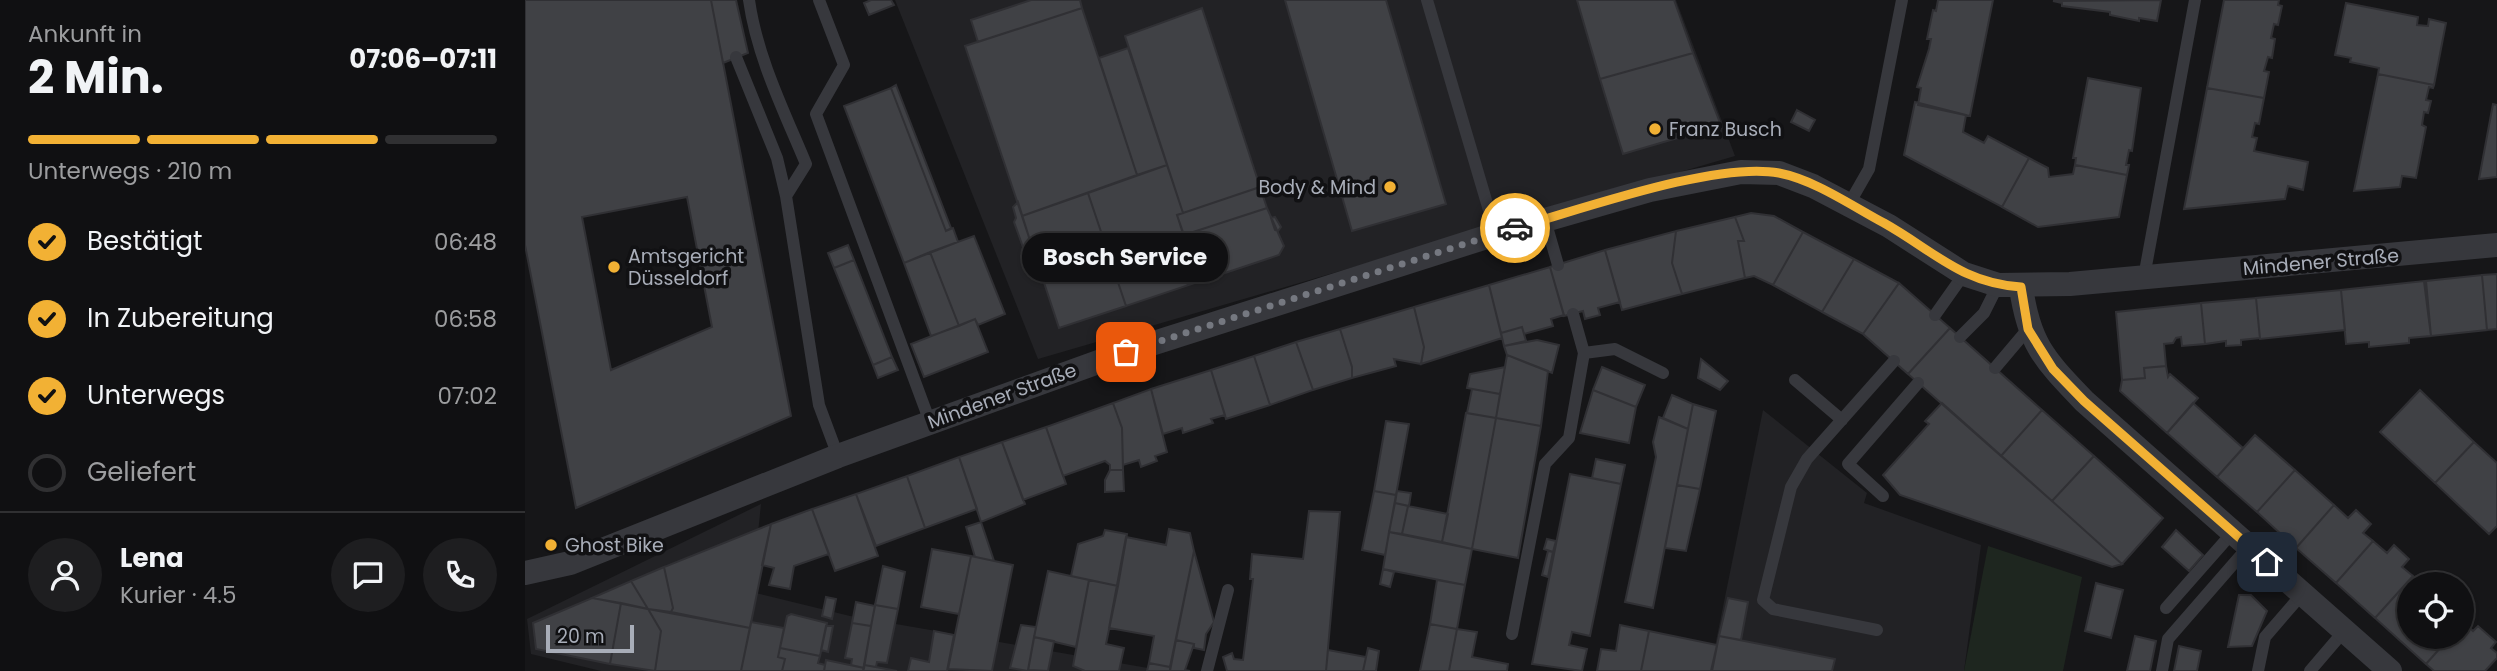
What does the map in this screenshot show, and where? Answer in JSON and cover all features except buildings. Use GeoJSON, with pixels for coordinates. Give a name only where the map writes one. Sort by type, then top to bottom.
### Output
{"type":"FeatureCollection","features":[{"type":"Feature","properties":{"kind":"street","name":"Mindener Straße"},"geometry":{"type":"LineString","coordinates":[[525,573],[570,563],[838,456],[1139,348],[1496,234],[1650,190],[1741,172],[1779,173],[1849,204],[1963,274],[2010,286],[2144,277],[2497,245]]}},
{"type":"Feature","properties":{"kind":"street"},"geometry":{"type":"LineString","coordinates":[[2010,286],[2028,329],[2053,369],[2084,401],[2390,671]]}},
{"type":"Feature","properties":{"kind":"lane"},"geometry":{"type":"LineString","coordinates":[[749,0],[757,39],[770,78],[806,164],[786,196]]}},
{"type":"Feature","properties":{"kind":"lane"},"geometry":{"type":"LineString","coordinates":[[819,0],[844,65],[815,114],[930,422]]}},
{"type":"Feature","properties":{"kind":"lane"},"geometry":{"type":"LineString","coordinates":[[1427,0],[1496,234]]}},
{"type":"Feature","properties":{"kind":"lane"},"geometry":{"type":"LineString","coordinates":[[1849,204],[1869,169],[1902,0]]}},
{"type":"Feature","properties":{"kind":"lane"},"geometry":{"type":"LineString","coordinates":[[2144,277],[2195,0]]}},
{"type":"Feature","properties":{"kind":"lane"},"geometry":{"type":"LineString","coordinates":[[736,57],[777,158],[786,196],[819,405],[838,456]]}},
{"type":"Feature","properties":{"kind":"lane"},"geometry":{"type":"LineString","coordinates":[[1545,220],[1558,265]]}},
{"type":"Feature","properties":{"kind":"lane"},"geometry":{"type":"LineString","coordinates":[[1935,315],[1963,274]]}},
{"type":"Feature","properties":{"kind":"lane"},"geometry":{"type":"LineString","coordinates":[[1960,337],[2010,286]]}},
{"type":"Feature","properties":{"kind":"lane"},"geometry":{"type":"LineString","coordinates":[[1512,634],[1545,464],[1569,438],[1584,354],[1573,314]]}},
{"type":"Feature","properties":{"kind":"lane"},"geometry":{"type":"LineString","coordinates":[[1995,369],[2028,329]]}},
{"type":"Feature","properties":{"kind":"lane"},"geometry":{"type":"LineString","coordinates":[[1584,354],[1615,349],[1663,373]]}},
{"type":"Feature","properties":{"kind":"lane"},"geometry":{"type":"LineString","coordinates":[[1877,630],[1773,609],[1763,600],[1791,487],[1807,459],[1894,361]]}},
{"type":"Feature","properties":{"kind":"lane"},"geometry":{"type":"LineString","coordinates":[[1794,380],[1842,420]]}},
{"type":"Feature","properties":{"kind":"lane"},"geometry":{"type":"LineString","coordinates":[[1883,496],[1848,464],[1918,383]]}},
{"type":"Feature","properties":{"kind":"lane"},"geometry":{"type":"LineString","coordinates":[[2166,608],[2241,539]]}},
{"type":"Feature","properties":{"kind":"lane"},"geometry":{"type":"LineString","coordinates":[[2162,671],[2168,639],[2241,539]]}},
{"type":"Feature","properties":{"kind":"lane"},"geometry":{"type":"LineString","coordinates":[[1207,671],[1228,590]]}},
{"type":"Feature","properties":{"kind":"lane"},"geometry":{"type":"LineString","coordinates":[[2258,671],[2265,637],[2303,593]]}},
{"type":"Feature","properties":{"kind":"lane"},"geometry":{"type":"LineString","coordinates":[[2310,671],[2345,630]]}},
{"type":"Feature","properties":{"kind":"shaded area"},"geometry":{"type":"Polygon","coordinates":[[[895,0],[1676,0],[1735,156],[1038,359],[895,0]]]}},
{"type":"Feature","properties":{"kind":"shaded area"},"geometry":{"type":"Polygon","coordinates":[[[1763,410],[1867,493],[1864,503],[1981,545],[1964,671],[1710,671],[1763,410]]]}},
{"type":"Feature","properties":{"kind":"shaded area"},"geometry":{"type":"Polygon","coordinates":[[[761,504],[752,592],[850,616],[1165,671],[601,671],[531,654],[527,619],[761,504]]]}},
{"type":"Feature","properties":{"kind":"shaded area"},"geometry":{"type":"Polygon","coordinates":[[[1988,546],[2082,577],[2063,671],[1964,671],[1988,546]]]}},
{"type":"Feature","properties":{"kind":"way so far"},"geometry":{"type":"LineString","coordinates":[[1126,352],[1515,228]]}},
{"type":"Feature","properties":{"kind":"place","name":"Franz Busch"},"geometry":{"type":"Point","coordinates":[1655,129]}},
{"type":"Feature","properties":{"kind":"place","name":"Body & Mind"},"geometry":{"type":"Point","coordinates":[1390,187]}},
{"type":"Feature","properties":{"kind":"place","name":"Amtsgericht Düsseldorf"},"geometry":{"type":"Point","coordinates":[614,267]}},
{"type":"Feature","properties":{"kind":"place","name":"Bosch Service"},"geometry":{"type":"Point","coordinates":[1126,352]}},
{"type":"Feature","properties":{"kind":"place","name":"Ghost Bike"},"geometry":{"type":"Point","coordinates":[551,545]}},
{"type":"Feature","properties":{"kind":"route"},"geometry":{"type":"LineString","coordinates":[[1515,228],[1650,190],[1741,172],[1779,173],[1813,186],[1889,226],[1963,274],[1980,281],[2021,287],[2028,329],[2053,369],[2084,401],[2267,562]]}}]}
